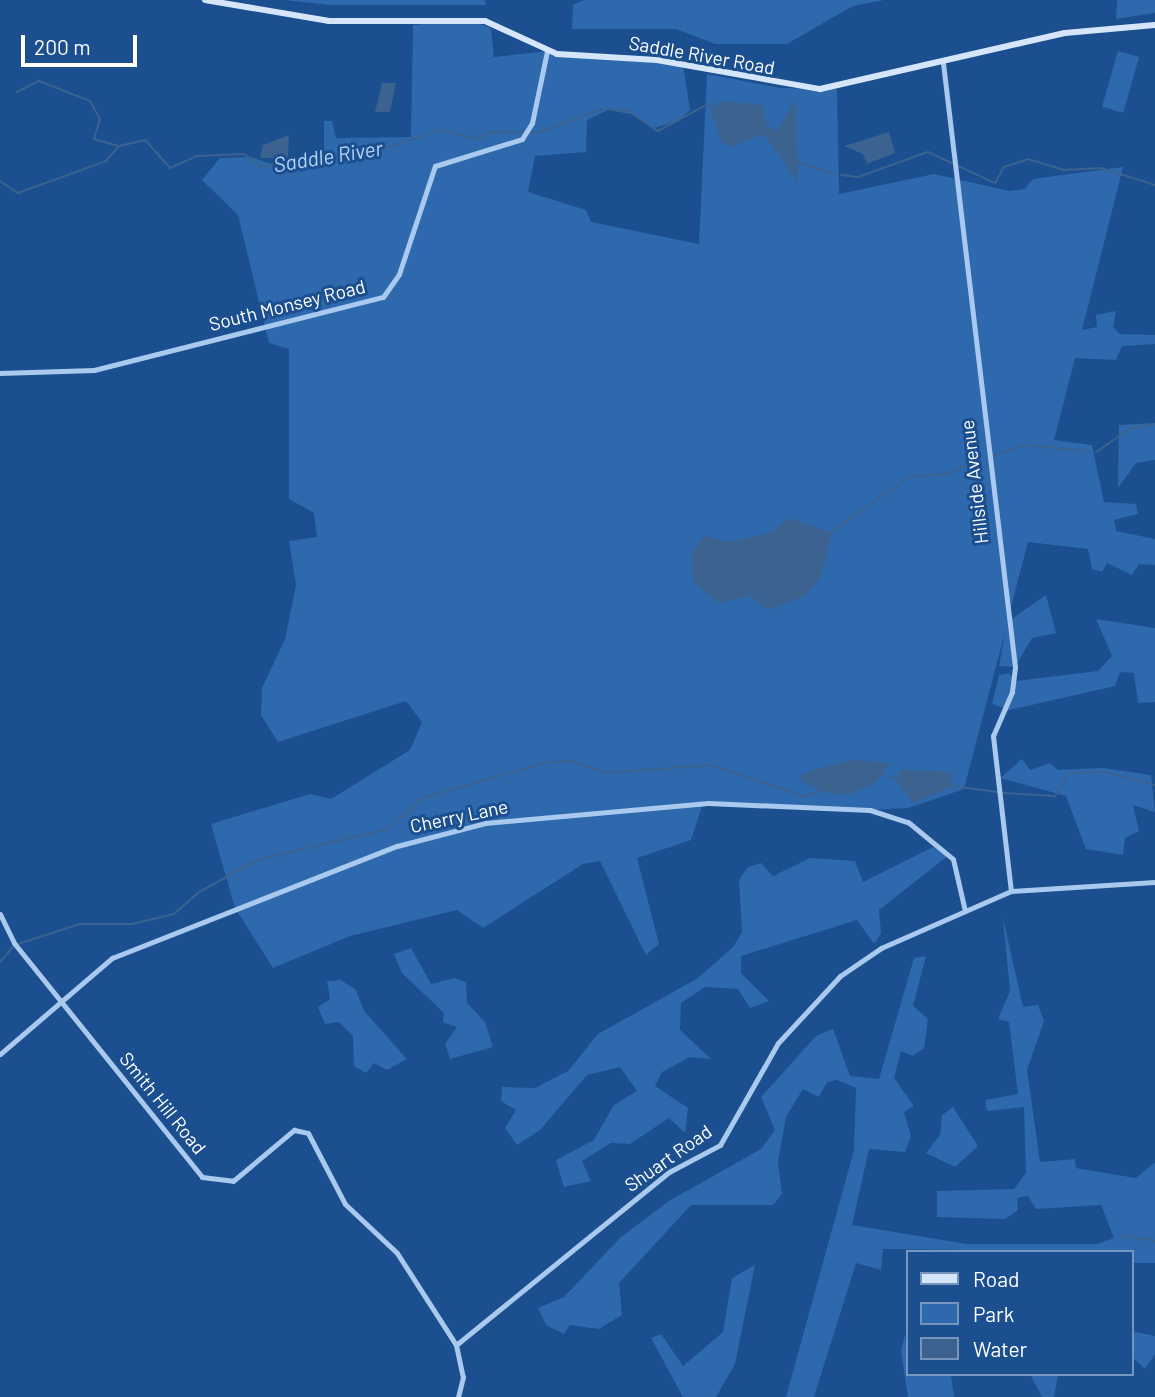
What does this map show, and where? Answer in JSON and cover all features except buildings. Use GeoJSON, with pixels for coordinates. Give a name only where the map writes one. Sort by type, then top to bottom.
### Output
{"type":"FeatureCollection","features":[{"type":"Feature","properties":{"kind":"main road","name":"Saddle River Road"},"geometry":{"type":"LineString","coordinates":[[205,0],[328,21],[485,21],[547,51],[657,60],[820,89],[1065,33],[1155,25]]}},
{"type":"Feature","properties":{"kind":"street","name":"South Monsey Road"},"geometry":{"type":"LineString","coordinates":[[0,373],[94,370],[383,297],[399,274],[435,166],[522,139],[532,123],[547,51]]}},
{"type":"Feature","properties":{"kind":"street","name":"Hillside Avenue"},"geometry":{"type":"LineString","coordinates":[[943,62],[960,169],[971,330],[1015,667],[1012,692],[993,736],[1011,891]]}},
{"type":"Feature","properties":{"kind":"street","name":"Cherry Lane"},"geometry":{"type":"LineString","coordinates":[[0,1054],[58,1000],[112,958],[397,846],[485,823],[708,803],[795,803],[896,816],[949,855],[965,911]]}},
{"type":"Feature","properties":{"kind":"street","name":"Shuart Road"},"geometry":{"type":"LineString","coordinates":[[456,1345],[668,1172],[720,1145],[765,1061],[840,976],[881,948],[1011,891],[1155,882]]}},
{"type":"Feature","properties":{"kind":"street"},"geometry":{"type":"LineString","coordinates":[[0,914],[13,943],[58,1000]]}},
{"type":"Feature","properties":{"kind":"street","name":"Smith Hill Road"},"geometry":{"type":"LineString","coordinates":[[58,1000],[202,1177],[233,1181],[294,1130],[308,1133],[345,1204],[397,1253],[456,1345],[463,1377],[458,1397]]}},
{"type":"Feature","properties":{"kind":"green space"},"geometry":{"type":"Polygon","coordinates":[[[284,0],[485,0],[486,5],[330,5],[284,0]]]}},
{"type":"Feature","properties":{"kind":"green space"},"geometry":{"type":"Polygon","coordinates":[[[584,0],[884,0],[853,6],[787,44],[715,44],[676,29],[572,29],[573,5],[584,0]]]}},
{"type":"Feature","properties":{"kind":"green space"},"geometry":{"type":"Polygon","coordinates":[[[1117,0],[1155,0],[1155,13],[1116,19],[1117,0]]]}},
{"type":"Feature","properties":{"kind":"green space"},"geometry":{"type":"Polygon","coordinates":[[[468,20],[491,28],[494,57],[547,51],[683,65],[690,110],[678,121],[654,128],[636,115],[608,110],[587,120],[586,152],[535,156],[528,192],[586,210],[591,222],[699,244],[707,74],[780,88],[837,89],[839,194],[934,174],[1009,191],[1025,189],[1033,179],[1123,167],[1082,330],[1097,327],[1096,315],[1116,311],[1113,327],[1120,334],[1155,335],[1155,344],[1122,346],[1116,360],[1075,358],[1054,440],[1092,445],[1104,502],[1136,504],[1138,514],[1114,520],[1116,531],[1155,539],[1155,565],[1139,564],[1132,575],[1107,563],[1102,572],[1092,569],[1088,549],[1028,542],[1007,622],[1046,595],[1056,633],[1032,638],[1015,667],[999,666],[1005,632],[964,789],[908,808],[870,810],[703,803],[691,840],[637,858],[659,944],[646,955],[600,861],[583,864],[483,928],[457,910],[350,936],[273,968],[235,908],[211,824],[310,794],[331,799],[410,750],[422,722],[406,701],[278,742],[261,715],[262,688],[285,639],[296,585],[289,541],[317,537],[314,513],[289,499],[289,349],[269,343],[238,215],[202,180],[220,158],[250,157],[281,167],[324,154],[324,121],[332,121],[336,138],[411,137],[413,25],[468,20]]]}},
{"type":"Feature","properties":{"kind":"green space"},"geometry":{"type":"Polygon","coordinates":[[[1118,51],[1139,57],[1123,113],[1102,107],[1118,51]]]}},
{"type":"Feature","properties":{"kind":"green space"},"geometry":{"type":"Polygon","coordinates":[[[1155,423],[1155,460],[1136,463],[1118,488],[1119,425],[1155,423]]]}},
{"type":"Feature","properties":{"kind":"green space"},"geometry":{"type":"Polygon","coordinates":[[[1096,619],[1155,628],[1155,702],[1138,703],[1134,673],[1120,672],[1115,686],[1009,710],[992,704],[999,675],[1009,673],[1015,681],[1098,671],[1112,656],[1096,619]]]}},
{"type":"Feature","properties":{"kind":"green space"},"geometry":{"type":"Polygon","coordinates":[[[1022,759],[1030,770],[1050,763],[1058,770],[1103,768],[1151,775],[1155,812],[1133,805],[1139,831],[1125,838],[1123,855],[1086,849],[1066,796],[1000,778],[1022,759]]]}},
{"type":"Feature","properties":{"kind":"green space"},"geometry":{"type":"Polygon","coordinates":[[[933,847],[949,855],[879,910],[881,933],[874,944],[857,920],[741,956],[741,973],[769,1001],[750,1008],[738,989],[705,987],[681,1003],[680,1030],[711,1059],[690,1057],[662,1072],[655,1086],[688,1108],[685,1133],[669,1118],[630,1144],[611,1143],[582,1161],[591,1181],[564,1187],[556,1160],[594,1140],[614,1105],[637,1091],[620,1067],[587,1075],[540,1130],[517,1145],[505,1128],[516,1110],[501,1101],[502,1087],[535,1088],[568,1071],[598,1034],[698,978],[733,947],[742,932],[739,880],[748,867],[761,863],[773,876],[810,858],[855,861],[863,882],[933,847]]]}},
{"type":"Feature","properties":{"kind":"green space"},"geometry":{"type":"Polygon","coordinates":[[[1003,918],[1023,1007],[1038,1005],[1044,1021],[1027,1070],[1040,1162],[1075,1159],[1076,1168],[1136,1178],[1155,1162],[1155,1263],[1134,1263],[1134,1250],[883,1249],[881,1270],[856,1263],[814,1397],[786,1397],[854,1150],[856,1088],[837,1080],[827,1082],[819,1097],[803,1089],[786,1117],[778,1161],[782,1194],[773,1205],[691,1205],[619,1283],[622,1315],[599,1329],[570,1325],[564,1334],[546,1325],[538,1308],[564,1297],[621,1237],[669,1201],[761,1149],[775,1130],[761,1097],[816,1036],[833,1029],[850,1076],[879,1079],[914,958],[926,956],[913,1006],[928,1019],[924,1048],[913,1056],[901,1051],[894,1078],[914,1106],[904,1112],[911,1136],[905,1152],[869,1149],[852,1225],[967,1244],[1098,1244],[1114,1238],[1101,1205],[1036,1209],[1028,1196],[1017,1198],[1018,1210],[1005,1219],[937,1217],[937,1191],[1014,1189],[1026,1173],[1024,1107],[987,1111],[985,1100],[1018,1094],[1009,1022],[998,1019],[1010,991],[1003,918]]]}},
{"type":"Feature","properties":{"kind":"green space"},"geometry":{"type":"Polygon","coordinates":[[[411,948],[431,984],[454,978],[466,982],[467,1003],[485,1022],[493,1047],[450,1059],[445,1044],[457,1027],[443,1022],[444,1013],[402,973],[394,954],[411,948]]]}},
{"type":"Feature","properties":{"kind":"green space"},"geometry":{"type":"Polygon","coordinates":[[[341,980],[356,990],[364,1011],[407,1059],[387,1070],[374,1063],[366,1073],[354,1066],[353,1036],[339,1022],[325,1024],[318,1007],[330,999],[327,981],[341,980]]]}},
{"type":"Feature","properties":{"kind":"green space"},"geometry":{"type":"Polygon","coordinates":[[[953,1107],[978,1146],[955,1167],[926,1153],[940,1135],[942,1115],[953,1107]]]}},
{"type":"Feature","properties":{"kind":"green space"},"geometry":{"type":"Polygon","coordinates":[[[755,1265],[735,1364],[716,1397],[683,1397],[651,1338],[661,1334],[683,1366],[723,1332],[732,1278],[755,1265]]]}},
{"type":"Feature","properties":{"kind":"green space"},"geometry":{"type":"Polygon","coordinates":[[[1134,1331],[1155,1336],[1155,1354],[1145,1369],[1134,1359],[1134,1331]]]}},
{"type":"Feature","properties":{"kind":"green space"},"geometry":{"type":"Polygon","coordinates":[[[905,1334],[906,1376],[951,1376],[954,1397],[908,1397],[901,1351],[905,1334]]]}},
{"type":"Feature","properties":{"kind":"green space"},"geometry":{"type":"Polygon","coordinates":[[[1031,1376],[1058,1376],[1054,1397],[1042,1397],[1031,1376]]]}},
{"type":"Feature","properties":{"kind":"water"},"geometry":{"type":"Polygon","coordinates":[[[382,83],[396,83],[390,112],[375,112],[382,83]]]}},
{"type":"Feature","properties":{"kind":"water"},"geometry":{"type":"Polygon","coordinates":[[[796,99],[798,183],[764,134],[730,147],[722,142],[711,111],[719,101],[762,105],[767,127],[777,131],[796,99]]]}},
{"type":"Feature","properties":{"kind":"water"},"geometry":{"type":"Polygon","coordinates":[[[889,132],[895,153],[867,164],[863,154],[844,146],[889,132]]]}},
{"type":"Feature","properties":{"kind":"water"},"geometry":{"type":"Polygon","coordinates":[[[289,135],[288,158],[260,158],[263,145],[289,135]]]}},
{"type":"Feature","properties":{"kind":"water"},"geometry":{"type":"Polygon","coordinates":[[[788,518],[832,533],[819,580],[804,596],[768,610],[750,596],[719,603],[693,582],[692,553],[704,536],[729,542],[771,533],[788,518]]]}},
{"type":"Feature","properties":{"kind":"water"},"geometry":{"type":"Polygon","coordinates":[[[851,760],[890,763],[876,782],[851,794],[827,793],[800,780],[804,773],[851,760]]]}},
{"type":"Feature","properties":{"kind":"water"},"geometry":{"type":"Polygon","coordinates":[[[899,770],[942,771],[952,774],[950,787],[913,803],[897,783],[899,770]]]}},
{"type":"Feature","properties":{"kind":"waterway"},"geometry":{"type":"LineString","coordinates":[[17,92],[39,81],[90,101],[100,119],[94,139],[119,146]]}},
{"type":"Feature","properties":{"kind":"waterway","name":"Saddle River"},"geometry":{"type":"LineString","coordinates":[[0,181],[18,193],[106,161],[119,146],[145,140],[170,168],[197,156],[244,154],[262,167],[306,156],[371,153],[439,130],[480,139],[490,132],[537,133],[602,109],[628,111],[658,131],[708,104],[713,107]]}},
{"type":"Feature","properties":{"kind":"waterway","name":"Saddle River"},"geometry":{"type":"LineString","coordinates":[[841,175],[858,177],[928,152],[995,183],[1004,167],[1028,159],[1063,170],[1101,168],[1155,185]]}},
{"type":"Feature","properties":{"kind":"waterway","name":"Saddle River"},"geometry":{"type":"LineString","coordinates":[[798,162],[833,174]]}},
{"type":"Feature","properties":{"kind":"waterway"},"geometry":{"type":"LineString","coordinates":[[1096,452],[1131,428],[1155,424]]}},
{"type":"Feature","properties":{"kind":"waterway"},"geometry":{"type":"LineString","coordinates":[[993,456],[1024,445],[1089,451]]}},
{"type":"Feature","properties":{"kind":"waterway"},"geometry":{"type":"LineString","coordinates":[[830,533],[909,477],[946,474],[983,458]]}},
{"type":"Feature","properties":{"kind":"waterway"},"geometry":{"type":"LineString","coordinates":[[18,944],[80,924],[132,924],[174,914],[199,892],[257,860],[387,829],[423,798],[545,763],[570,761],[608,773],[711,765],[805,797],[821,790]]}},
{"type":"Feature","properties":{"kind":"waterway"},"geometry":{"type":"LineString","coordinates":[[1003,793],[1055,796],[1070,773],[1106,772],[1155,785]]}},
{"type":"Feature","properties":{"kind":"waterway"},"geometry":{"type":"LineString","coordinates":[[883,775],[898,779]]}},
{"type":"Feature","properties":{"kind":"waterway"},"geometry":{"type":"LineString","coordinates":[[951,786],[998,792]]}},
{"type":"Feature","properties":{"kind":"waterway"},"geometry":{"type":"LineString","coordinates":[[0,962],[13,947]]}},
{"type":"Feature","properties":{"kind":"waterway"},"geometry":{"type":"LineString","coordinates":[[1124,1236],[1155,1241]]}}]}
